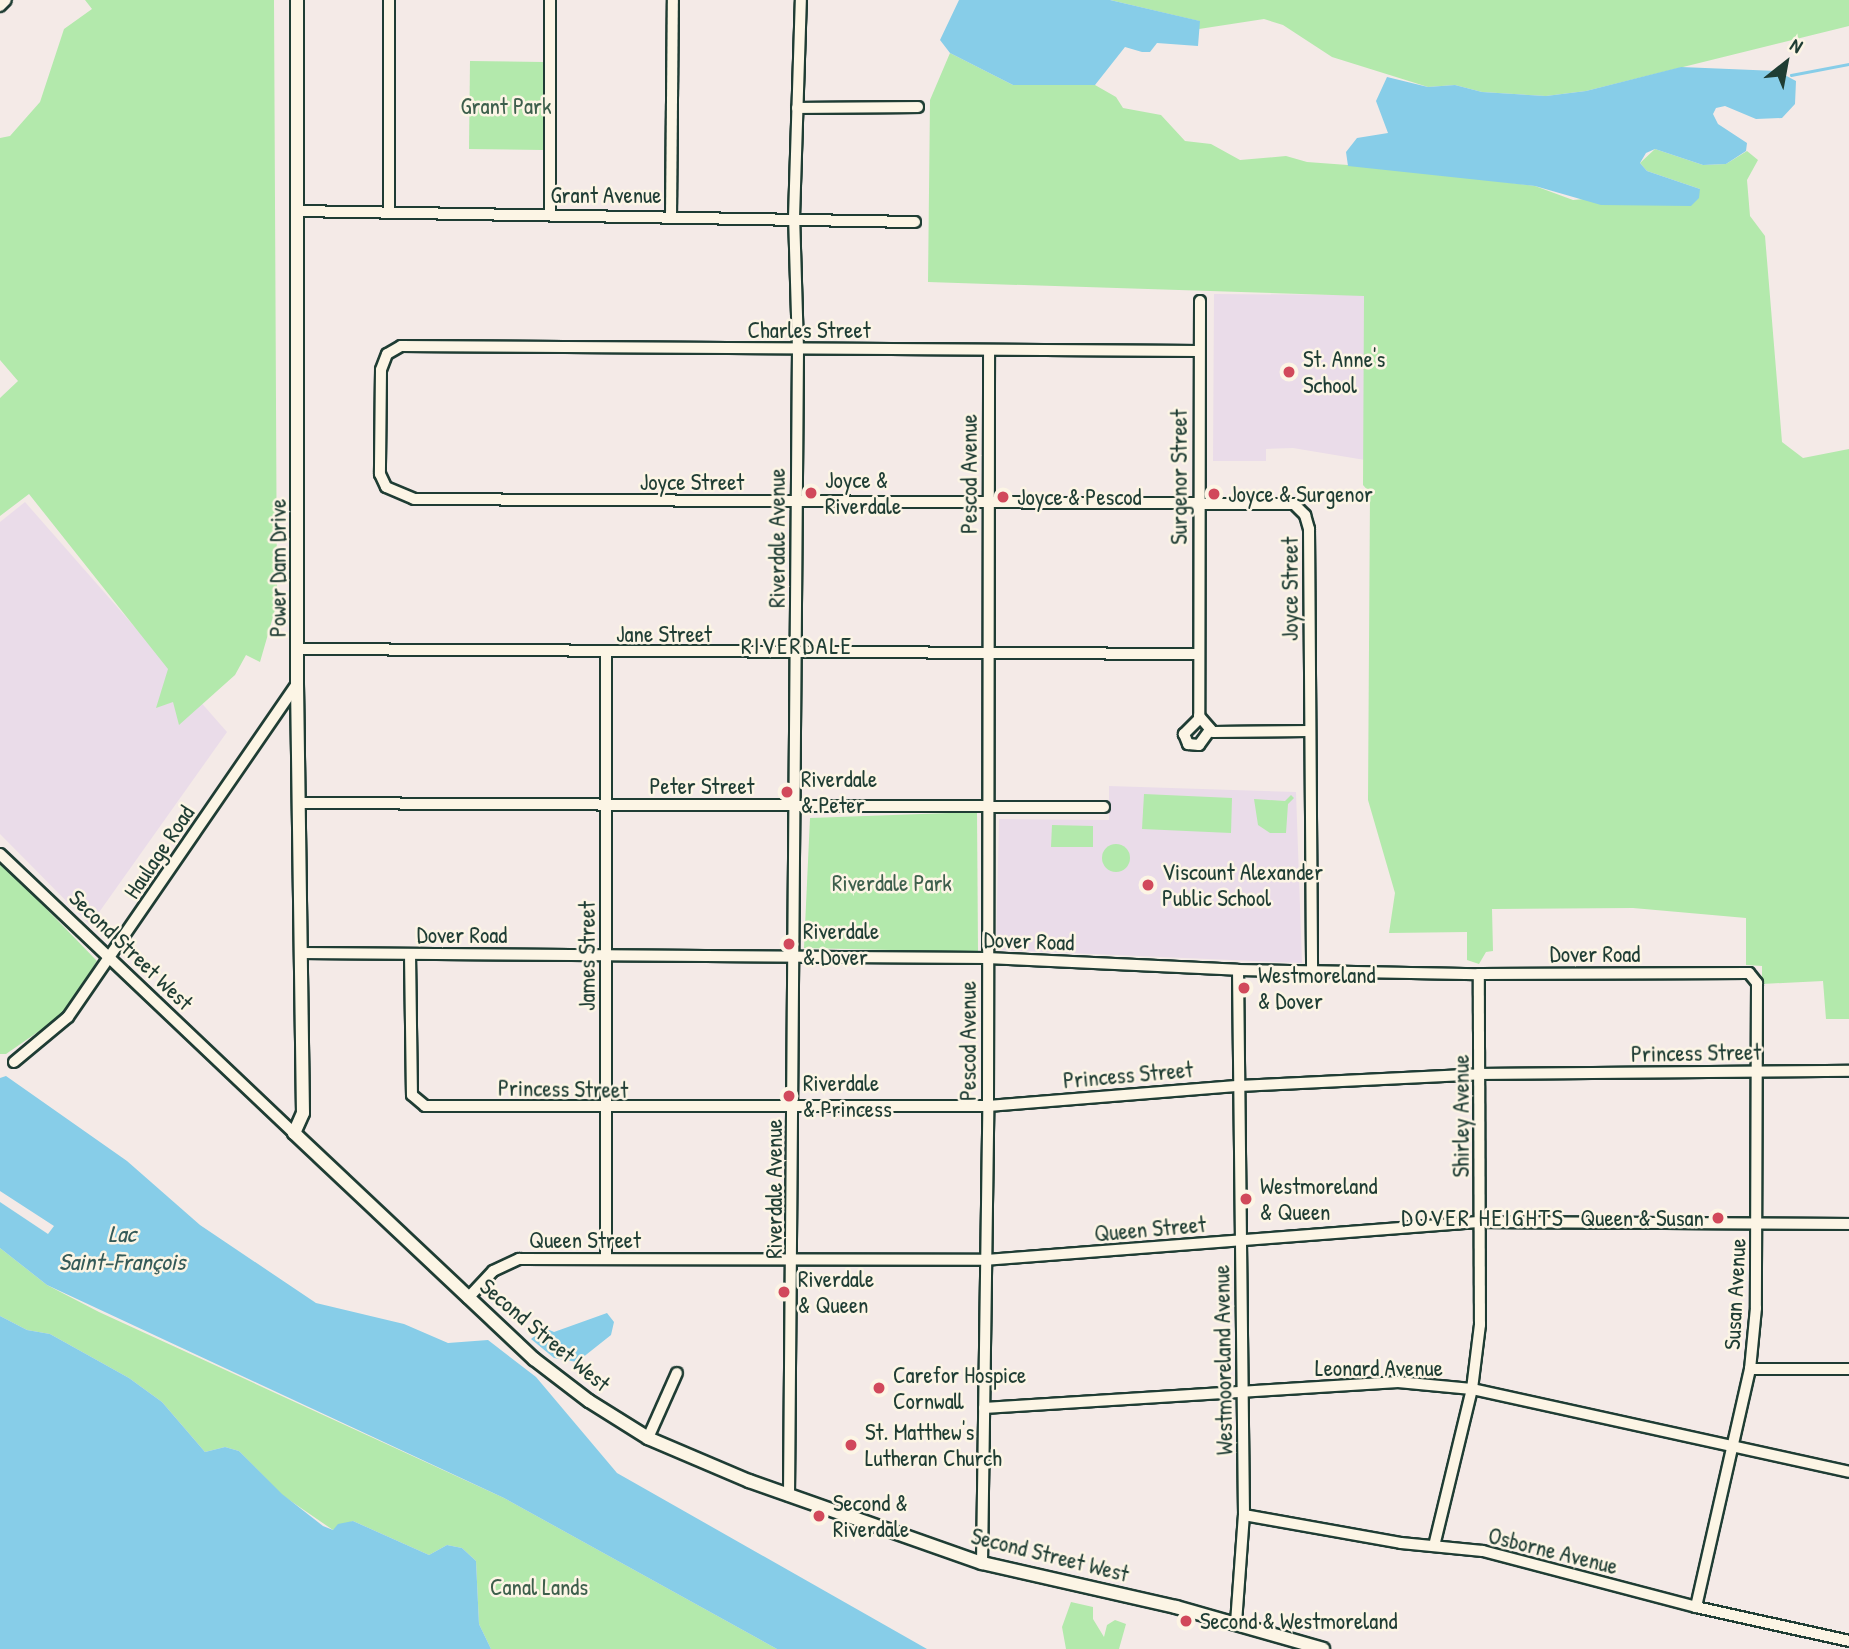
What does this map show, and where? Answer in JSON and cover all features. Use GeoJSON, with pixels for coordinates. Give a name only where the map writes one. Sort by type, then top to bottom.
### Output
{"type":"FeatureCollection","features":[{"type":"Feature","properties":{"kind":"main road","name":"Power Dam Drive"},"geometry":{"type":"LineString","coordinates":[[293,1133],[303,1113],[297,684],[297,0]]}},
{"type":"Feature","properties":{"kind":"main road","name":"Second Street West"},"geometry":{"type":"LineString","coordinates":[[293,1133],[468,1298],[561,1381],[648,1438],[789,1496],[982,1563],[1236,1623],[1322,1649]]}},
{"type":"Feature","properties":{"kind":"street"},"geometry":{"type":"LineString","coordinates":[[0,6],[6,0]]}},
{"type":"Feature","properties":{"kind":"street"},"geometry":{"type":"LineString","coordinates":[[389,0],[389,212]]}},
{"type":"Feature","properties":{"kind":"street"},"geometry":{"type":"LineString","coordinates":[[550,0],[550,215]]}},
{"type":"Feature","properties":{"kind":"street"},"geometry":{"type":"LineString","coordinates":[[671,215],[673,0]]}},
{"type":"Feature","properties":{"kind":"street","name":"Riverdale Avenue"},"geometry":{"type":"LineString","coordinates":[[789,1496],[794,1260],[797,654],[798,349],[794,218],[801,0]]}},
{"type":"Feature","properties":{"kind":"street"},"geometry":{"type":"LineString","coordinates":[[797,108],[918,107]]}},
{"type":"Feature","properties":{"kind":"street","name":"Grant Avenue"},"geometry":{"type":"LineString","coordinates":[[297,211],[671,215],[915,222]]}},
{"type":"Feature","properties":{"kind":"street","name":"Surgenor Street"},"geometry":{"type":"LineString","coordinates":[[1200,301],[1196,654],[1200,718]]}},
{"type":"Feature","properties":{"kind":"street","name":"Charles Street"},"geometry":{"type":"LineString","coordinates":[[414,499],[386,487],[378,456],[381,370],[387,354],[401,346],[1199,351]]}},
{"type":"Feature","properties":{"kind":"street","name":"Pescod Avenue"},"geometry":{"type":"LineString","coordinates":[[982,1563],[988,1106],[989,350]]}},
{"type":"Feature","properties":{"kind":"street","name":"Joyce Street"},"geometry":{"type":"LineString","coordinates":[[414,499],[1288,503],[1305,515],[1312,972]]}},
{"type":"Feature","properties":{"kind":"street","name":"Jane Street"},"geometry":{"type":"LineString","coordinates":[[299,649],[606,653],[1196,654]]}},
{"type":"Feature","properties":{"kind":"street","name":"James Street"},"geometry":{"type":"LineString","coordinates":[[606,653],[606,1258]]}},
{"type":"Feature","properties":{"kind":"street","name":"Haulage Road"},"geometry":{"type":"LineString","coordinates":[[14,1062],[68,1017],[297,684]]}},
{"type":"Feature","properties":{"kind":"street"},"geometry":{"type":"LineString","coordinates":[[1210,730],[1199,745],[1188,744],[1184,734],[1200,718],[1210,730],[1309,731]]}},
{"type":"Feature","properties":{"kind":"street","name":"Peter Street"},"geometry":{"type":"LineString","coordinates":[[300,803],[1104,807]]}},
{"type":"Feature","properties":{"kind":"street","name":"Second Street West"},"geometry":{"type":"LineString","coordinates":[[0,854],[293,1133]]}},
{"type":"Feature","properties":{"kind":"street","name":"Dover Road"},"geometry":{"type":"LineString","coordinates":[[301,953],[987,958],[1312,972],[1725,972],[1755,976]]}},
{"type":"Feature","properties":{"kind":"street","name":"Princess Street"},"geometry":{"type":"LineString","coordinates":[[410,954],[412,1100],[425,1106],[606,1109],[988,1106],[1240,1086],[1481,1074],[1849,1071]]}},
{"type":"Feature","properties":{"kind":"street","name":"Westmooreland Avenue"},"geometry":{"type":"LineString","coordinates":[[1236,1623],[1244,1515],[1238,970]]}},
{"type":"Feature","properties":{"kind":"street","name":"Shirley Avenue"},"geometry":{"type":"LineString","coordinates":[[1434,1546],[1472,1389],[1480,1325],[1479,974]]}},
{"type":"Feature","properties":{"kind":"street","name":"Susan Avenue"},"geometry":{"type":"LineString","coordinates":[[1696,1607],[1750,1369],[1758,1224],[1755,976]]}},
{"type":"Feature","properties":{"kind":"street","name":"Queen Street"},"geometry":{"type":"LineString","coordinates":[[468,1298],[493,1271],[512,1261],[606,1258],[985,1259],[1480,1222],[1849,1224]]}},
{"type":"Feature","properties":{"kind":"street"},"geometry":{"type":"LineString","coordinates":[[1750,1369],[1849,1370]]}},
{"type":"Feature","properties":{"kind":"street"},"geometry":{"type":"LineString","coordinates":[[648,1438],[677,1373]]}},
{"type":"Feature","properties":{"kind":"street","name":"Leonard Avenue"},"geometry":{"type":"LineString","coordinates":[[984,1408],[1398,1382],[1472,1389],[1849,1472]]}},
{"type":"Feature","properties":{"kind":"street","name":"Osborne Avenue"},"geometry":{"type":"LineString","coordinates":[[1244,1515],[1483,1552],[1696,1607],[1849,1640]]}},
{"type":"Feature","properties":{"kind":"shaded area","name":"St. Anne's School"},"geometry":{"type":"Polygon","coordinates":[[[1214,294],[1364,295],[1365,460],[1293,448],[1266,449],[1266,461],[1213,461],[1214,294]]]}},
{"type":"Feature","properties":{"kind":"shaded area"},"geometry":{"type":"Polygon","coordinates":[[[25,502],[227,732],[90,925],[0,834],[0,522],[25,502]]]}},
{"type":"Feature","properties":{"kind":"shaded area","name":"Viscount Alexander Public School"},"geometry":{"type":"Polygon","coordinates":[[[1109,786],[1296,792],[1302,963],[996,950],[999,819],[1109,820],[1109,786]]]}},
{"type":"Feature","properties":{"kind":"green space"},"geometry":{"type":"Polygon","coordinates":[[[85,0],[274,0],[277,603],[260,662],[246,655],[235,675],[179,725],[173,702],[156,708],[168,669],[29,494],[0,516],[0,398],[18,381],[0,360],[0,138],[10,136],[40,102],[64,29],[92,9],[85,0]]]}},
{"type":"Feature","properties":{"kind":"green space"},"geometry":{"type":"Polygon","coordinates":[[[1110,0],[1849,0],[1849,26],[1586,91],[1546,96],[1482,92],[1455,85],[1428,87],[1332,57],[1283,25],[1264,19],[1199,29],[1199,21],[1110,0]]]}},
{"type":"Feature","properties":{"kind":"green space"},"geometry":{"type":"Polygon","coordinates":[[[950,53],[1013,85],[1095,85],[1116,97],[1123,108],[1161,115],[1185,141],[1211,144],[1240,160],[1286,156],[1307,162],[1402,169],[1535,186],[1573,200],[1700,189],[1647,171],[1640,163],[1655,149],[1703,165],[1726,164],[1747,151],[1758,160],[1747,180],[1750,216],[1765,236],[1782,442],[1803,458],[1849,449],[1849,1019],[1826,1019],[1823,981],[1762,984],[1762,966],[1746,965],[1746,918],[1633,908],[1492,909],[1493,951],[1486,952],[1479,964],[1467,960],[1467,932],[1389,933],[1395,893],[1368,800],[1370,493],[1363,485],[1364,296],[928,282],[930,100],[950,53]]]}},
{"type":"Feature","properties":{"kind":"green space","name":"Grant Park"},"geometry":{"type":"Polygon","coordinates":[[[470,61],[543,62],[543,150],[469,149],[470,61]]]}},
{"type":"Feature","properties":{"kind":"green space"},"geometry":{"type":"Polygon","coordinates":[[[1144,794],[1232,798],[1231,833],[1142,829],[1144,794]]]}},
{"type":"Feature","properties":{"kind":"green space"},"geometry":{"type":"Polygon","coordinates":[[[1291,795],[1294,798],[1288,804],[1286,833],[1270,833],[1258,825],[1254,799],[1285,801],[1291,795]]]}},
{"type":"Feature","properties":{"kind":"green space","name":"Riverdale Park"},"geometry":{"type":"Polygon","coordinates":[[[977,812],[978,952],[804,948],[810,818],[977,812]]]}},
{"type":"Feature","properties":{"kind":"green space"},"geometry":{"type":"Polygon","coordinates":[[[1052,825],[1093,826],[1093,847],[1051,847],[1052,825]]]}},
{"type":"Feature","properties":{"kind":"green space"},"geometry":{"type":"Polygon","coordinates":[[[1116,844],[1126,848],[1130,858],[1126,868],[1116,872],[1106,868],[1102,858],[1106,848],[1116,844]]]}},
{"type":"Feature","properties":{"kind":"green space"},"geometry":{"type":"Polygon","coordinates":[[[0,861],[97,961],[61,1016],[6,1054],[0,1054],[0,861]]]}},
{"type":"Feature","properties":{"kind":"green space","name":"Canal Lands"},"geometry":{"type":"Polygon","coordinates":[[[0,1248],[47,1285],[99,1312],[504,1498],[777,1649],[491,1649],[479,1624],[476,1561],[462,1548],[447,1545],[429,1555],[353,1521],[333,1530],[282,1495],[239,1451],[225,1447],[205,1452],[162,1402],[129,1378],[50,1334],[27,1330],[0,1316],[0,1248]]]}},
{"type":"Feature","properties":{"kind":"green space"},"geometry":{"type":"Polygon","coordinates":[[[1071,1602],[1093,1607],[1093,1619],[1104,1637],[1107,1625],[1115,1620],[1126,1624],[1119,1649],[1066,1649],[1062,1627],[1071,1602]]]}},
{"type":"Feature","properties":{"kind":"water"},"geometry":{"type":"Polygon","coordinates":[[[959,0],[1110,0],[1200,21],[1198,46],[1157,43],[1150,52],[1125,47],[1095,85],[1013,85],[950,53],[940,40],[959,0]]]}},
{"type":"Feature","properties":{"kind":"water"},"geometry":{"type":"Polygon","coordinates":[[[1681,67],[1777,71],[1796,81],[1795,104],[1782,118],[1756,119],[1725,106],[1716,108],[1713,114],[1718,124],[1747,143],[1746,151],[1726,164],[1703,165],[1655,149],[1646,153],[1640,163],[1647,171],[1700,189],[1699,198],[1691,206],[1601,205],[1535,186],[1348,166],[1346,152],[1357,138],[1388,133],[1376,101],[1387,77],[1428,87],[1455,85],[1482,92],[1546,96],[1586,91],[1681,67]]]}},
{"type":"Feature","properties":{"kind":"water","name":"Lac Saint-François"},"geometry":{"type":"Polygon","coordinates":[[[6,1076],[127,1161],[200,1225],[316,1303],[404,1324],[448,1343],[488,1340],[536,1377],[617,1473],[927,1649],[777,1649],[504,1498],[47,1285],[0,1248],[0,1202],[48,1234],[54,1226],[0,1191],[0,1078],[6,1076]]]}},
{"type":"Feature","properties":{"kind":"water"},"geometry":{"type":"Polygon","coordinates":[[[607,1313],[614,1322],[611,1335],[577,1362],[554,1358],[531,1339],[545,1328],[554,1332],[607,1313]]]}},
{"type":"Feature","properties":{"kind":"water","name":"Lac Saint-François"},"geometry":{"type":"Polygon","coordinates":[[[0,1316],[27,1330],[50,1334],[129,1378],[162,1402],[205,1452],[225,1447],[239,1451],[282,1494],[323,1526],[333,1530],[338,1524],[353,1521],[429,1555],[447,1545],[462,1548],[476,1561],[479,1624],[491,1649],[0,1649],[0,1316]]]}},
{"type":"Feature","properties":{"kind":"waterway"},"geometry":{"type":"LineString","coordinates":[[1791,75],[1849,64]]}},
{"type":"Feature","properties":{"kind":"place","name":"St. Anne's School"},"geometry":{"type":"Point","coordinates":[1289,372]}},
{"type":"Feature","properties":{"kind":"place","name":"Joyce & Riverdale"},"geometry":{"type":"Point","coordinates":[811,493]}},
{"type":"Feature","properties":{"kind":"place","name":"Joyce & Surgenor"},"geometry":{"type":"Point","coordinates":[1214,494]}},
{"type":"Feature","properties":{"kind":"place","name":"Joyce & Pescod"},"geometry":{"type":"Point","coordinates":[1003,497]}},
{"type":"Feature","properties":{"kind":"place","name":"Riverdale & Peter"},"geometry":{"type":"Point","coordinates":[787,792]}},
{"type":"Feature","properties":{"kind":"place","name":"Viscount Alexander Public School"},"geometry":{"type":"Point","coordinates":[1148,885]}},
{"type":"Feature","properties":{"kind":"place","name":"Riverdale & Dover"},"geometry":{"type":"Point","coordinates":[789,944]}},
{"type":"Feature","properties":{"kind":"place","name":"Westmoreland & Dover"},"geometry":{"type":"Point","coordinates":[1244,988]}},
{"type":"Feature","properties":{"kind":"place","name":"Riverdale & Princess"},"geometry":{"type":"Point","coordinates":[789,1096]}},
{"type":"Feature","properties":{"kind":"place","name":"Westmoreland & Queen"},"geometry":{"type":"Point","coordinates":[1246,1199]}},
{"type":"Feature","properties":{"kind":"place","name":"Queen & Susan"},"geometry":{"type":"Point","coordinates":[1718,1218]}},
{"type":"Feature","properties":{"kind":"place","name":"Riverdale & Queen"},"geometry":{"type":"Point","coordinates":[784,1292]}},
{"type":"Feature","properties":{"kind":"place","name":"Carefor Hospice Cornwall"},"geometry":{"type":"Point","coordinates":[879,1388]}},
{"type":"Feature","properties":{"kind":"place","name":"St. Matthew's Lutheran Church"},"geometry":{"type":"Point","coordinates":[851,1445]}},
{"type":"Feature","properties":{"kind":"place","name":"Second & Riverdale"},"geometry":{"type":"Point","coordinates":[819,1516]}},
{"type":"Feature","properties":{"kind":"place","name":"Second & Westmoreland"},"geometry":{"type":"Point","coordinates":[1186,1621]}},
{"type":"Feature","properties":{"kind":"district","name":"RIVERDALE"},"geometry":{"type":"Point","coordinates":[797,646]}},
{"type":"Feature","properties":{"kind":"district","name":"DOVER HEIGHTS"},"geometry":{"type":"Point","coordinates":[1483,1218]}}]}
